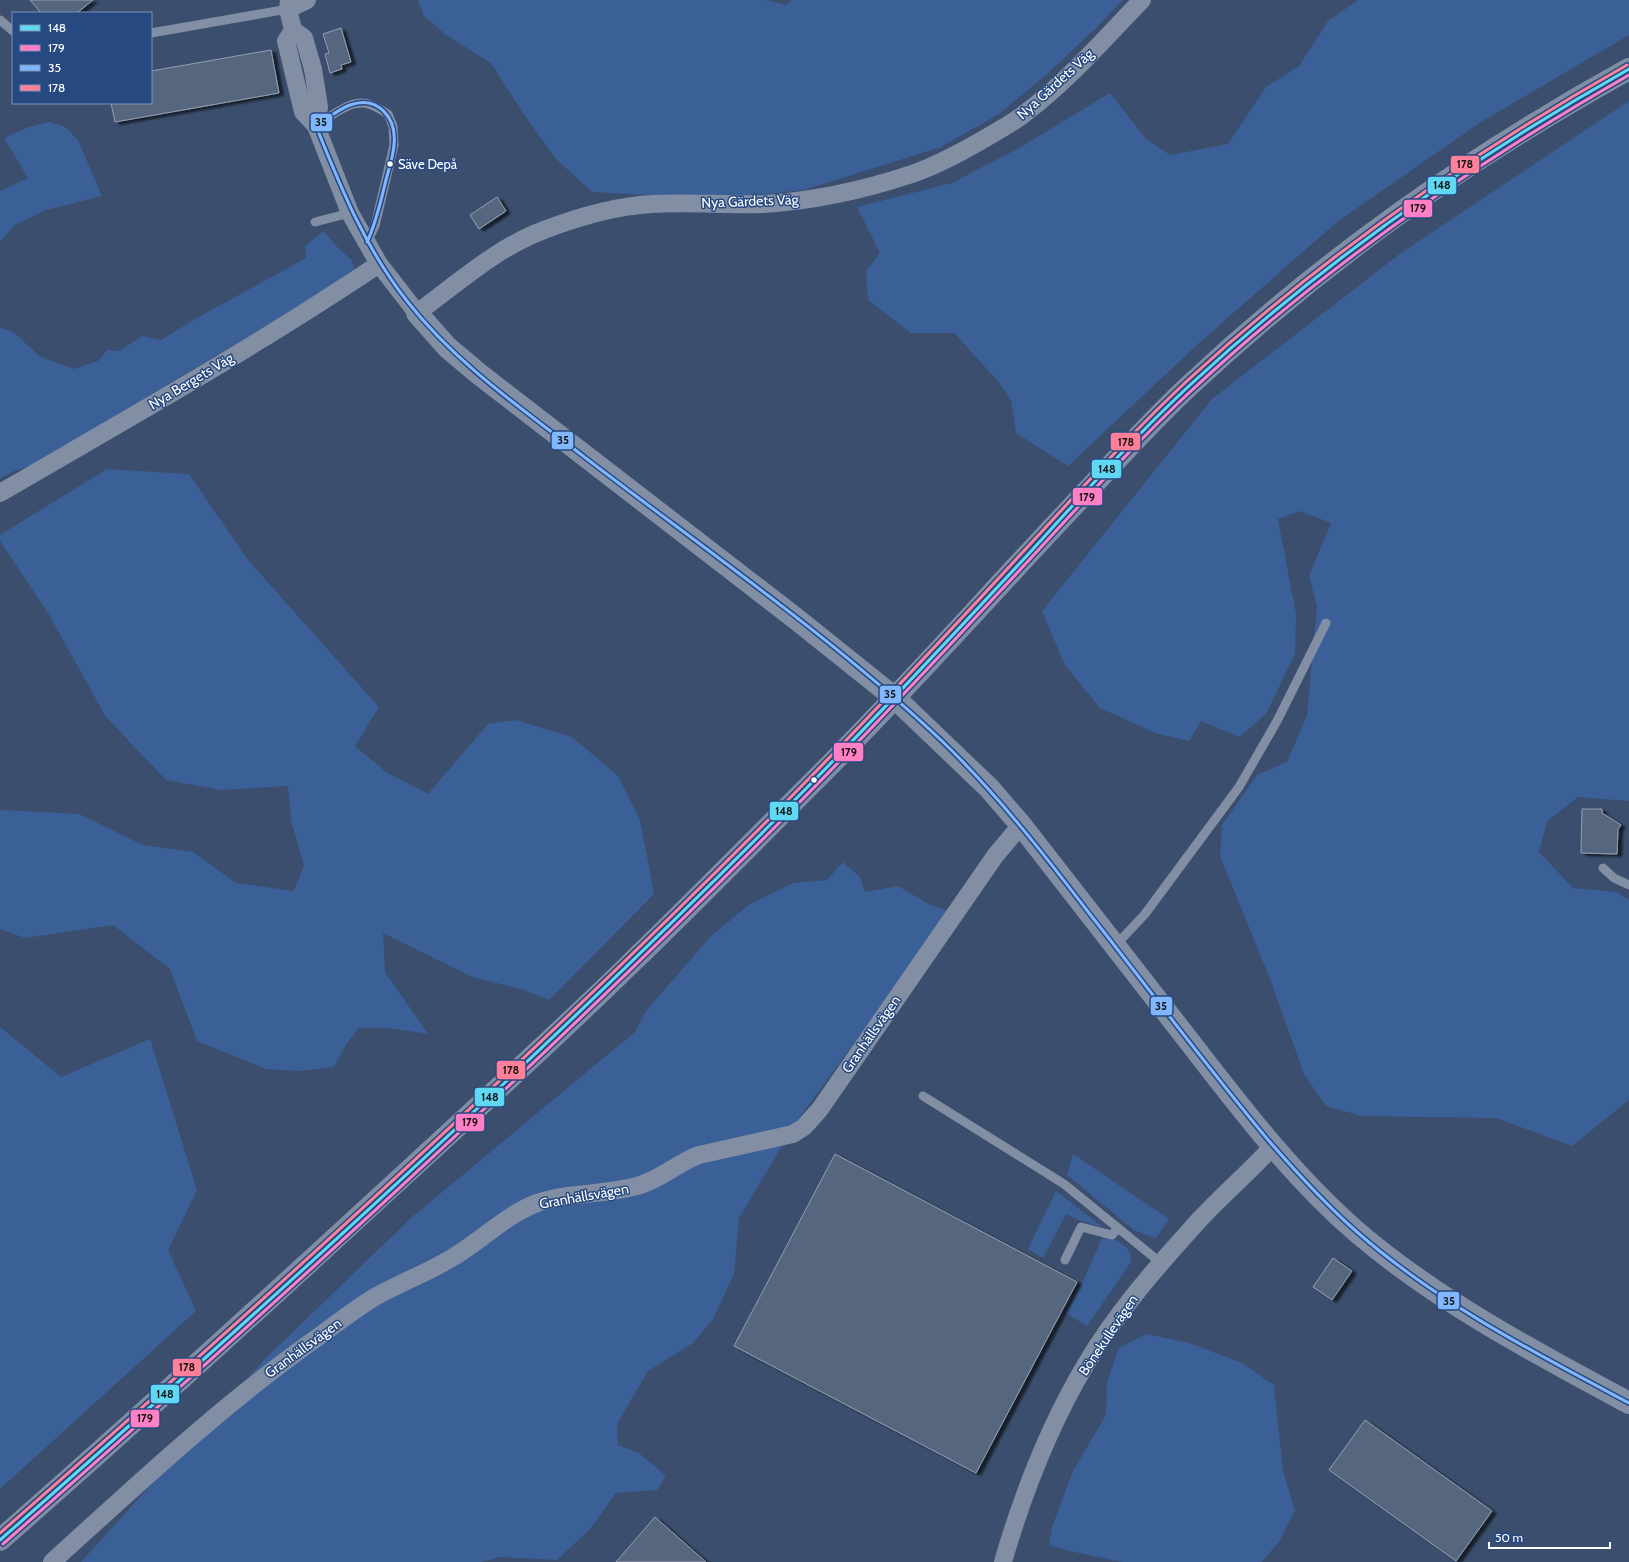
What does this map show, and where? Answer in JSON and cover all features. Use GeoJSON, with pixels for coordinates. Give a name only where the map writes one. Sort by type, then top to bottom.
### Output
{"type":"FeatureCollection","features":[{"type":"Feature","properties":{"kind":"highway"},"geometry":{"type":"LineString","coordinates":[[0,1540],[207,1357],[516,1072],[629,965],[895,698],[974,611],[1130,445],[1186,388],[1264,317],[1366,236],[1450,177],[1521,131],[1629,69]]}},
{"type":"Feature","properties":{"kind":"street"},"geometry":{"type":"LineString","coordinates":[[307,0],[288,5],[293,30],[286,41],[303,112],[316,126],[350,213],[380,264],[417,313],[447,346],[479,374],[846,657],[895,698],[990,788],[1021,825],[1273,1146],[1316,1194],[1358,1233],[1402,1268],[1502,1332],[1629,1403]]}},
{"type":"Feature","properties":{"kind":"street","name":"Nya Gärdets Väg"},"geometry":{"type":"LineString","coordinates":[[417,313],[479,265],[513,245],[543,230],[578,218],[617,209],[650,204],[763,204],[815,198],[854,190],[919,170],[965,151],[1024,115],[1075,70],[1142,0]]}},
{"type":"Feature","properties":{"kind":"street","name":"Nya Bergets Väg"},"geometry":{"type":"LineString","coordinates":[[0,493],[187,384],[325,300],[380,264]]}},
{"type":"Feature","properties":{"kind":"street","name":"Granhällsvägen"},"geometry":{"type":"LineString","coordinates":[[52,1562],[139,1483],[271,1370],[375,1297],[455,1256],[514,1215],[537,1203],[557,1198],[613,1192],[640,1186],[657,1179],[685,1160],[699,1155],[793,1134],[804,1127],[820,1109],[995,856],[1021,825]]}},
{"type":"Feature","properties":{"kind":"street","name":"Bönekullevägen"},"geometry":{"type":"LineString","coordinates":[[1003,1562],[1024,1494],[1061,1410],[1086,1363],[1136,1293],[1161,1263],[1209,1210],[1252,1169],[1273,1146]]}},
{"type":"Feature","properties":{"kind":"lane"},"geometry":{"type":"LineString","coordinates":[[152,32],[288,5]]}},
{"type":"Feature","properties":{"kind":"lane"},"geometry":{"type":"LineString","coordinates":[[0,20],[12,30]]}},
{"type":"Feature","properties":{"kind":"lane"},"geometry":{"type":"LineString","coordinates":[[316,126],[344,108],[358,104],[370,104],[388,114],[393,126],[394,146],[375,226],[367,242]]}},
{"type":"Feature","properties":{"kind":"lane"},"geometry":{"type":"LineString","coordinates":[[315,222],[350,213]]}},
{"type":"Feature","properties":{"kind":"lane"},"geometry":{"type":"LineString","coordinates":[[1115,946],[1145,914],[1239,788],[1277,721],[1326,623]]}},
{"type":"Feature","properties":{"kind":"lane"},"geometry":{"type":"LineString","coordinates":[[1603,868],[1614,878],[1629,885]]}},
{"type":"Feature","properties":{"kind":"lane"},"geometry":{"type":"LineString","coordinates":[[923,1096],[1064,1184],[1161,1263]]}},
{"type":"Feature","properties":{"kind":"lane"},"geometry":{"type":"LineString","coordinates":[[1065,1260],[1081,1227],[1112,1235],[1118,1228]]}},
{"type":"Feature","properties":{"kind":"shaded area"},"geometry":{"type":"Polygon","coordinates":[[[418,0],[766,0],[786,5],[791,0],[1123,0],[1095,29],[1046,75],[999,114],[941,147],[804,190],[719,199],[592,192],[556,159],[523,113],[491,63],[446,35],[424,16],[418,0]]]}},
{"type":"Feature","properties":{"kind":"shaded area"},"geometry":{"type":"Polygon","coordinates":[[[1358,0],[1629,0],[1629,35],[1481,122],[1337,222],[1198,344],[1068,466],[1016,433],[1011,400],[997,380],[954,333],[911,333],[868,300],[866,271],[880,253],[857,207],[952,183],[1019,148],[1110,93],[1146,139],[1170,155],[1228,144],[1266,87],[1299,66],[1328,21],[1358,0]]]}},
{"type":"Feature","properties":{"kind":"shaded area"},"geometry":{"type":"Polygon","coordinates":[[[1629,101],[1629,801],[1578,797],[1547,821],[1539,852],[1573,888],[1616,892],[1629,900],[1629,1100],[1572,1146],[1496,1118],[1362,1116],[1326,1106],[1304,1074],[1270,979],[1220,856],[1222,825],[1257,775],[1287,762],[1307,715],[1317,606],[1309,576],[1331,523],[1300,511],[1278,519],[1296,614],[1295,654],[1266,714],[1239,737],[1201,721],[1189,741],[1155,733],[1100,708],[1065,665],[1042,611],[1212,399],[1397,256],[1629,101]]]}},
{"type":"Feature","properties":{"kind":"shaded area"},"geometry":{"type":"Polygon","coordinates":[[[49,122],[64,126],[78,140],[102,196],[46,210],[15,225],[0,242],[0,191],[28,178],[4,138],[29,127],[49,122]]]}},
{"type":"Feature","properties":{"kind":"shaded area"},"geometry":{"type":"Polygon","coordinates":[[[324,231],[339,249],[352,260],[354,269],[343,280],[33,465],[12,472],[0,479],[0,328],[12,331],[41,357],[74,369],[98,361],[107,350],[120,351],[142,336],[161,340],[195,319],[306,257],[305,246],[324,231]]]}},
{"type":"Feature","properties":{"kind":"shaded area"},"geometry":{"type":"Polygon","coordinates":[[[107,469],[189,474],[248,560],[379,707],[355,746],[386,772],[428,794],[488,724],[516,720],[572,737],[618,776],[640,820],[654,894],[549,1000],[521,989],[472,977],[383,933],[385,972],[428,1034],[388,1028],[359,1028],[347,1043],[334,1067],[299,1071],[266,1069],[197,1041],[170,969],[113,925],[25,938],[0,929],[0,811],[2,810],[79,814],[143,845],[193,852],[236,883],[294,891],[304,865],[291,821],[288,786],[221,790],[166,780],[106,717],[48,613],[0,541],[0,535],[107,469]]]}},
{"type":"Feature","properties":{"kind":"shaded area"},"geometry":{"type":"Polygon","coordinates":[[[843,862],[860,877],[865,892],[898,886],[930,905],[949,911],[931,939],[797,1121],[739,1218],[734,1274],[713,1319],[693,1343],[648,1371],[617,1424],[618,1445],[639,1453],[666,1476],[657,1490],[616,1493],[591,1528],[557,1560],[501,1557],[480,1562],[81,1562],[266,1358],[412,1217],[635,1032],[646,1011],[711,936],[750,904],[793,883],[827,880],[843,862]]]}},
{"type":"Feature","properties":{"kind":"shaded area"},"geometry":{"type":"Polygon","coordinates":[[[0,1027],[61,1077],[150,1039],[197,1190],[168,1250],[196,1311],[0,1489],[0,1027]]]}},
{"type":"Feature","properties":{"kind":"shaded area"},"geometry":{"type":"Polygon","coordinates":[[[1073,1154],[1169,1220],[1156,1238],[1135,1231],[1067,1175],[1073,1154]]]}},
{"type":"Feature","properties":{"kind":"shaded area"},"geometry":{"type":"Polygon","coordinates":[[[1056,1191],[1104,1228],[1076,1219],[1066,1214],[1043,1258],[1028,1249],[1056,1191]]]}},
{"type":"Feature","properties":{"kind":"shaded area"},"geometry":{"type":"Polygon","coordinates":[[[1103,1236],[1113,1239],[1126,1247],[1131,1256],[1131,1262],[1087,1326],[1066,1313],[1085,1277],[1103,1236]]]}},
{"type":"Feature","properties":{"kind":"shaded area"},"geometry":{"type":"Polygon","coordinates":[[[1146,1334],[1189,1343],[1242,1363],[1274,1385],[1283,1471],[1295,1511],[1280,1540],[1262,1562],[1122,1562],[1065,1550],[1049,1545],[1052,1527],[1073,1471],[1106,1415],[1107,1382],[1119,1348],[1146,1334]]]}},
{"type":"Feature","properties":{"kind":"building"},"geometry":{"type":"Polygon","coordinates":[[[30,0],[93,0],[78,12],[40,12],[30,0]]]}},
{"type":"Feature","properties":{"kind":"building"},"geometry":{"type":"Polygon","coordinates":[[[341,28],[351,62],[341,65],[342,69],[330,73],[325,54],[329,53],[323,34],[341,28]]]}},
{"type":"Feature","properties":{"kind":"building"},"geometry":{"type":"Polygon","coordinates":[[[271,50],[279,93],[115,122],[111,104],[152,104],[152,71],[271,50]]]}},
{"type":"Feature","properties":{"kind":"building"},"geometry":{"type":"Polygon","coordinates":[[[497,197],[506,211],[479,229],[470,215],[497,197]]]}},
{"type":"Feature","properties":{"kind":"building"},"geometry":{"type":"Polygon","coordinates":[[[1582,809],[1602,809],[1602,813],[1621,825],[1618,829],[1617,854],[1581,853],[1582,809]]]}},
{"type":"Feature","properties":{"kind":"building"},"geometry":{"type":"Polygon","coordinates":[[[835,1154],[1077,1282],[976,1473],[734,1346],[835,1154]]]}},
{"type":"Feature","properties":{"kind":"building"},"geometry":{"type":"Polygon","coordinates":[[[1333,1258],[1352,1271],[1332,1300],[1313,1287],[1333,1258]]]}},
{"type":"Feature","properties":{"kind":"building"},"geometry":{"type":"Polygon","coordinates":[[[1365,1420],[1492,1511],[1456,1561],[1329,1470],[1365,1420]]]}},
{"type":"Feature","properties":{"kind":"building"},"geometry":{"type":"Polygon","coordinates":[[[655,1517],[706,1562],[616,1562],[655,1517]]]}},
{"type":"Feature","properties":{"kind":"transit line","name":"178"},"geometry":{"type":"LineString","coordinates":[[0,1533],[294,1271],[582,1003],[833,754],[1102,466],[1188,380],[1291,291],[1398,210],[1510,135],[1627,65]]}},
{"type":"Feature","properties":{"kind":"transit line","name":"148"},"geometry":{"type":"LineString","coordinates":[[0,1540],[197,1366],[391,1189],[677,917],[866,727],[1125,449],[1190,385],[1293,296],[1400,214],[1512,139],[1629,69]]}},
{"type":"Feature","properties":{"kind":"transit line","name":"179"},"geometry":{"type":"LineString","coordinates":[[3,1544],[300,1279],[591,1008],[844,757],[1129,452],[1191,391],[1293,302],[1401,220],[1513,145],[1629,75]]}},
{"type":"Feature","properties":{"kind":"transit line","name":"35"},"geometry":{"type":"LineString","coordinates":[[367,242],[370,235],[373,228],[378,213],[392,160],[394,135],[389,118],[384,111],[369,103],[360,103],[341,109],[316,126],[345,195],[366,239],[379,260],[392,281],[407,301],[447,346],[492,386],[813,630],[857,666],[942,741],[982,782],[1037,846],[1269,1141],[1312,1188],[1357,1232],[1420,1282],[1454,1304],[1523,1346],[1629,1403]]}},
{"type":"Feature","properties":{"kind":"place","name":"Säve Depå"},"geometry":{"type":"Point","coordinates":[390,164]}}]}
